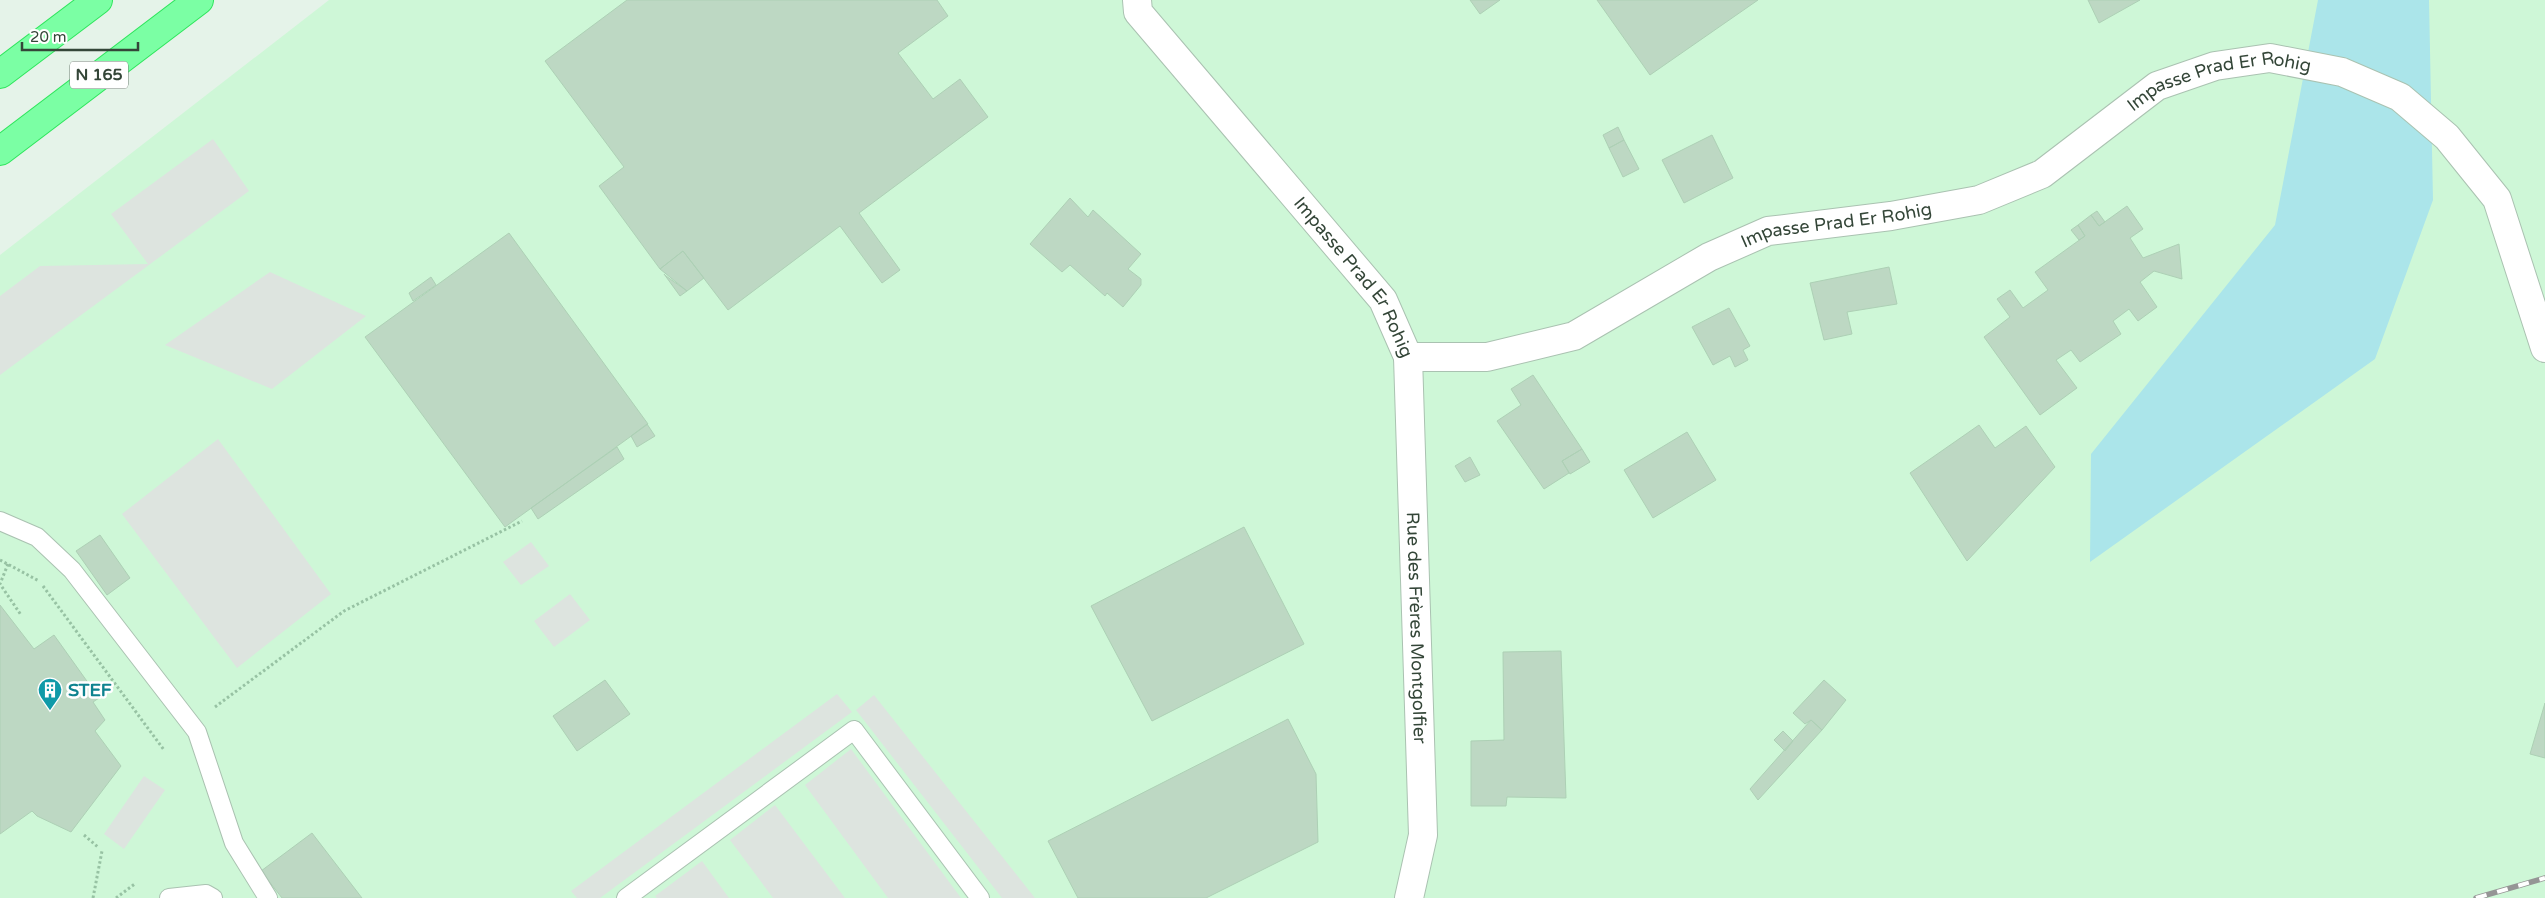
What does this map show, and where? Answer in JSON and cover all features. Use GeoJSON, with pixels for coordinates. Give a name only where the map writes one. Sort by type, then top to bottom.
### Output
{"type":"FeatureCollection","features":[{"type":"Feature","properties":{"kind":"highway"},"geometry":{"type":"LineString","coordinates":[[0,74],[98,0]]}},
{"type":"Feature","properties":{"kind":"highway","name":"N 165"},"geometry":{"type":"LineString","coordinates":[[0,150],[198,0]]}},
{"type":"Feature","properties":{"kind":"street","name":"Impasse Prad Er Rohig"},"geometry":{"type":"LineString","coordinates":[[1137,0],[1138,12],[1383,300],[1408,357],[1487,357],[1574,336],[1709,257],[1768,230],[1891,216],[1979,200],[2042,174],[2157,86],[2215,66],[2270,58],[2342,72],[2400,97],[2447,137],[2497,199],[2545,348]]}},
{"type":"Feature","properties":{"kind":"street","name":"Rue des Frères Montgolfier"},"geometry":{"type":"LineString","coordinates":[[1408,357],[1423,835],[1409,898]]}},
{"type":"Feature","properties":{"kind":"lane"},"geometry":{"type":"LineString","coordinates":[[0,521],[37,537],[72,570],[197,732],[234,843],[268,898]]}},
{"type":"Feature","properties":{"kind":"lane"},"geometry":{"type":"LineString","coordinates":[[626,898],[854,730],[980,898]]}},
{"type":"Feature","properties":{"kind":"lane"},"geometry":{"type":"LineString","coordinates":[[169,898],[206,894],[213,898]]}},
{"type":"Feature","properties":{"kind":"path"},"geometry":{"type":"LineString","coordinates":[[212,709],[344,612],[522,521]]}},
{"type":"Feature","properties":{"kind":"path"},"geometry":{"type":"LineString","coordinates":[[0,560],[40,582],[164,750]]}},
{"type":"Feature","properties":{"kind":"path"},"geometry":{"type":"LineString","coordinates":[[8,564],[0,584],[21,615]]}},
{"type":"Feature","properties":{"kind":"path"},"geometry":{"type":"LineString","coordinates":[[84,834],[100,849],[93,898]]}},
{"type":"Feature","properties":{"kind":"path"},"geometry":{"type":"LineString","coordinates":[[116,898],[136,883]]}},
{"type":"Feature","properties":{"kind":"shaded area"},"geometry":{"type":"Polygon","coordinates":[[[329,0],[2545,0],[2545,898],[0,898],[0,255],[329,0]]]}},
{"type":"Feature","properties":{"kind":"shaded area"},"geometry":{"type":"Polygon","coordinates":[[[2318,0],[2429,0],[2433,200],[2375,359],[2090,562],[2091,454],[2275,225],[2318,0]]]}},
{"type":"Feature","properties":{"kind":"shaded area"},"geometry":{"type":"Polygon","coordinates":[[[213,139],[249,191],[0,375],[0,296],[40,266],[148,264],[111,214],[213,139]]]}},
{"type":"Feature","properties":{"kind":"shaded area"},"geometry":{"type":"Polygon","coordinates":[[[270,272],[366,316],[272,389],[165,345],[270,272]]]}},
{"type":"Feature","properties":{"kind":"shaded area"},"geometry":{"type":"Polygon","coordinates":[[[218,439],[331,594],[237,668],[122,514],[218,439]]]}},
{"type":"Feature","properties":{"kind":"shaded area"},"geometry":{"type":"Polygon","coordinates":[[[531,542],[549,566],[521,585],[503,562],[531,542]]]}},
{"type":"Feature","properties":{"kind":"shaded area"},"geometry":{"type":"Polygon","coordinates":[[[570,594],[590,620],[554,647],[534,621],[570,594]]]}},
{"type":"Feature","properties":{"kind":"shaded area"},"geometry":{"type":"Polygon","coordinates":[[[837,694],[852,712],[600,898],[577,898],[571,891],[837,694]]]}},
{"type":"Feature","properties":{"kind":"shaded area"},"geometry":{"type":"Polygon","coordinates":[[[874,695],[1035,898],[1002,898],[856,710],[874,695]]]}},
{"type":"Feature","properties":{"kind":"shaded area"},"geometry":{"type":"Polygon","coordinates":[[[851,749],[961,898],[888,898],[805,785],[851,749]]]}},
{"type":"Feature","properties":{"kind":"shaded area"},"geometry":{"type":"Polygon","coordinates":[[[144,776],[165,790],[124,849],[104,834],[144,776]]]}},
{"type":"Feature","properties":{"kind":"shaded area"},"geometry":{"type":"Polygon","coordinates":[[[775,805],[845,898],[773,898],[730,840],[775,805]]]}},
{"type":"Feature","properties":{"kind":"shaded area"},"geometry":{"type":"Polygon","coordinates":[[[702,861],[729,898],[657,898],[655,896],[702,861]]]}},
{"type":"Feature","properties":{"kind":"building"},"geometry":{"type":"Polygon","coordinates":[[[627,0],[937,0],[948,16],[898,53],[933,99],[960,79],[988,117],[859,213],[900,270],[882,283],[840,226],[728,310],[683,251],[660,269],[599,186],[624,167],[545,61],[627,0]]]}},
{"type":"Feature","properties":{"kind":"building"},"geometry":{"type":"Polygon","coordinates":[[[1470,0],[1500,0],[1480,14],[1470,0]]]}},
{"type":"Feature","properties":{"kind":"building"},"geometry":{"type":"Polygon","coordinates":[[[1597,0],[1758,0],[1650,75],[1597,0]]]}},
{"type":"Feature","properties":{"kind":"building"},"geometry":{"type":"Polygon","coordinates":[[[2088,0],[2140,0],[2099,23],[2088,0]]]}},
{"type":"Feature","properties":{"kind":"building"},"geometry":{"type":"Polygon","coordinates":[[[1618,127],[1624,140],[1609,148],[1603,135],[1618,127]]]}},
{"type":"Feature","properties":{"kind":"building"},"geometry":{"type":"Polygon","coordinates":[[[1712,135],[1733,178],[1684,203],[1662,160],[1712,135]]]}},
{"type":"Feature","properties":{"kind":"building"},"geometry":{"type":"Polygon","coordinates":[[[1624,140],[1639,169],[1623,177],[1609,148],[1624,140]]]}},
{"type":"Feature","properties":{"kind":"building"},"geometry":{"type":"Polygon","coordinates":[[[1070,198],[1088,217],[1093,210],[1141,254],[1128,269],[1141,279],[1141,285],[1123,307],[1107,293],[1105,296],[1070,265],[1062,272],[1030,244],[1070,198]]]}},
{"type":"Feature","properties":{"kind":"building"},"geometry":{"type":"Polygon","coordinates":[[[2127,206],[2143,229],[2130,238],[2143,258],[2179,244],[2182,279],[2154,271],[2140,282],[2157,307],[2138,321],[2129,309],[2113,321],[2121,334],[2080,362],[2071,350],[2056,360],[2077,388],[2040,415],[1984,337],[2010,317],[1997,299],[2010,290],[2023,308],[2048,290],[2035,272],[2085,236],[2078,225],[2091,215],[2099,226],[2127,206]]]}},
{"type":"Feature","properties":{"kind":"building"},"geometry":{"type":"Polygon","coordinates":[[[2097,211],[2105,222],[2099,226],[2091,215],[2097,211]]]}},
{"type":"Feature","properties":{"kind":"building"},"geometry":{"type":"Polygon","coordinates":[[[2078,225],[2085,236],[2079,240],[2071,230],[2078,225]]]}},
{"type":"Feature","properties":{"kind":"building"},"geometry":{"type":"Polygon","coordinates":[[[509,233],[648,424],[505,527],[365,337],[509,233]]]}},
{"type":"Feature","properties":{"kind":"building"},"geometry":{"type":"Polygon","coordinates":[[[683,251],[704,278],[687,291],[660,269],[683,251]]]}},
{"type":"Feature","properties":{"kind":"building"},"geometry":{"type":"Polygon","coordinates":[[[1889,267],[1897,304],[1847,312],[1852,334],[1824,340],[1810,283],[1889,267]]]}},
{"type":"Feature","properties":{"kind":"building"},"geometry":{"type":"Polygon","coordinates":[[[664,274],[666,276],[687,291],[680,296],[664,274]]]}},
{"type":"Feature","properties":{"kind":"building"},"geometry":{"type":"Polygon","coordinates":[[[431,277],[436,285],[413,301],[409,293],[431,277]]]}},
{"type":"Feature","properties":{"kind":"building"},"geometry":{"type":"Polygon","coordinates":[[[1729,308],[1750,346],[1743,350],[1748,360],[1735,367],[1730,356],[1713,365],[1692,327],[1729,308]]]}},
{"type":"Feature","properties":{"kind":"building"},"geometry":{"type":"Polygon","coordinates":[[[1533,375],[1582,449],[1562,461],[1569,473],[1544,489],[1497,421],[1521,405],[1511,389],[1533,375]]]}},
{"type":"Feature","properties":{"kind":"building"},"geometry":{"type":"Polygon","coordinates":[[[647,424],[655,436],[637,447],[631,436],[647,424]]]}},
{"type":"Feature","properties":{"kind":"building"},"geometry":{"type":"Polygon","coordinates":[[[1979,425],[1995,448],[2026,426],[2055,467],[1967,561],[1910,473],[1979,425]]]}},
{"type":"Feature","properties":{"kind":"building"},"geometry":{"type":"Polygon","coordinates":[[[1687,432],[1716,480],[1653,518],[1624,470],[1687,432]]]}},
{"type":"Feature","properties":{"kind":"building"},"geometry":{"type":"Polygon","coordinates":[[[617,447],[624,459],[538,519],[531,508],[617,447]]]}},
{"type":"Feature","properties":{"kind":"building"},"geometry":{"type":"Polygon","coordinates":[[[1582,449],[1590,462],[1570,474],[1562,461],[1582,449]]]}},
{"type":"Feature","properties":{"kind":"building"},"geometry":{"type":"Polygon","coordinates":[[[1470,457],[1480,475],[1465,482],[1455,466],[1470,457]]]}},
{"type":"Feature","properties":{"kind":"building"},"geometry":{"type":"Polygon","coordinates":[[[1244,527],[1304,644],[1152,721],[1091,606],[1244,527]]]}},
{"type":"Feature","properties":{"kind":"building"},"geometry":{"type":"Polygon","coordinates":[[[100,535],[130,578],[107,595],[76,551],[100,535]]]}},
{"type":"Feature","properties":{"kind":"building","name":"STEF"},"geometry":{"type":"Polygon","coordinates":[[[0,605],[34,649],[54,635],[99,698],[93,702],[105,720],[95,731],[121,766],[71,832],[37,816],[32,811],[0,834],[0,605]]]}},
{"type":"Feature","properties":{"kind":"building"},"geometry":{"type":"Polygon","coordinates":[[[1561,651],[1566,798],[1507,797],[1506,806],[1471,806],[1471,741],[1504,740],[1503,652],[1561,651]]]}},
{"type":"Feature","properties":{"kind":"building"},"geometry":{"type":"Polygon","coordinates":[[[605,680],[630,714],[577,751],[553,716],[605,680]]]}},
{"type":"Feature","properties":{"kind":"building"},"geometry":{"type":"Polygon","coordinates":[[[1824,680],[1846,700],[1822,730],[1811,720],[1805,724],[1793,713],[1824,680]]]}},
{"type":"Feature","properties":{"kind":"building"},"geometry":{"type":"Polygon","coordinates":[[[2545,703],[2545,758],[2530,754],[2545,703]]]}},
{"type":"Feature","properties":{"kind":"building"},"geometry":{"type":"Polygon","coordinates":[[[1288,719],[1316,774],[1318,842],[1206,898],[1078,898],[1048,841],[1288,719]]]}},
{"type":"Feature","properties":{"kind":"building"},"geometry":{"type":"Polygon","coordinates":[[[1811,720],[1822,730],[1758,800],[1750,789],[1811,720]]]}},
{"type":"Feature","properties":{"kind":"building"},"geometry":{"type":"Polygon","coordinates":[[[1783,731],[1793,741],[1785,751],[1774,740],[1783,731]]]}},
{"type":"Feature","properties":{"kind":"building"},"geometry":{"type":"Polygon","coordinates":[[[312,833],[362,898],[282,898],[261,871],[312,833]]]}},
{"type":"Feature","properties":{"kind":"railway"},"geometry":{"type":"LineString","coordinates":[[2476,898],[2545,878]]}},
{"type":"Feature","properties":{"kind":"place","name":"STEF"},"geometry":{"type":"Point","coordinates":[50,711]}}]}
